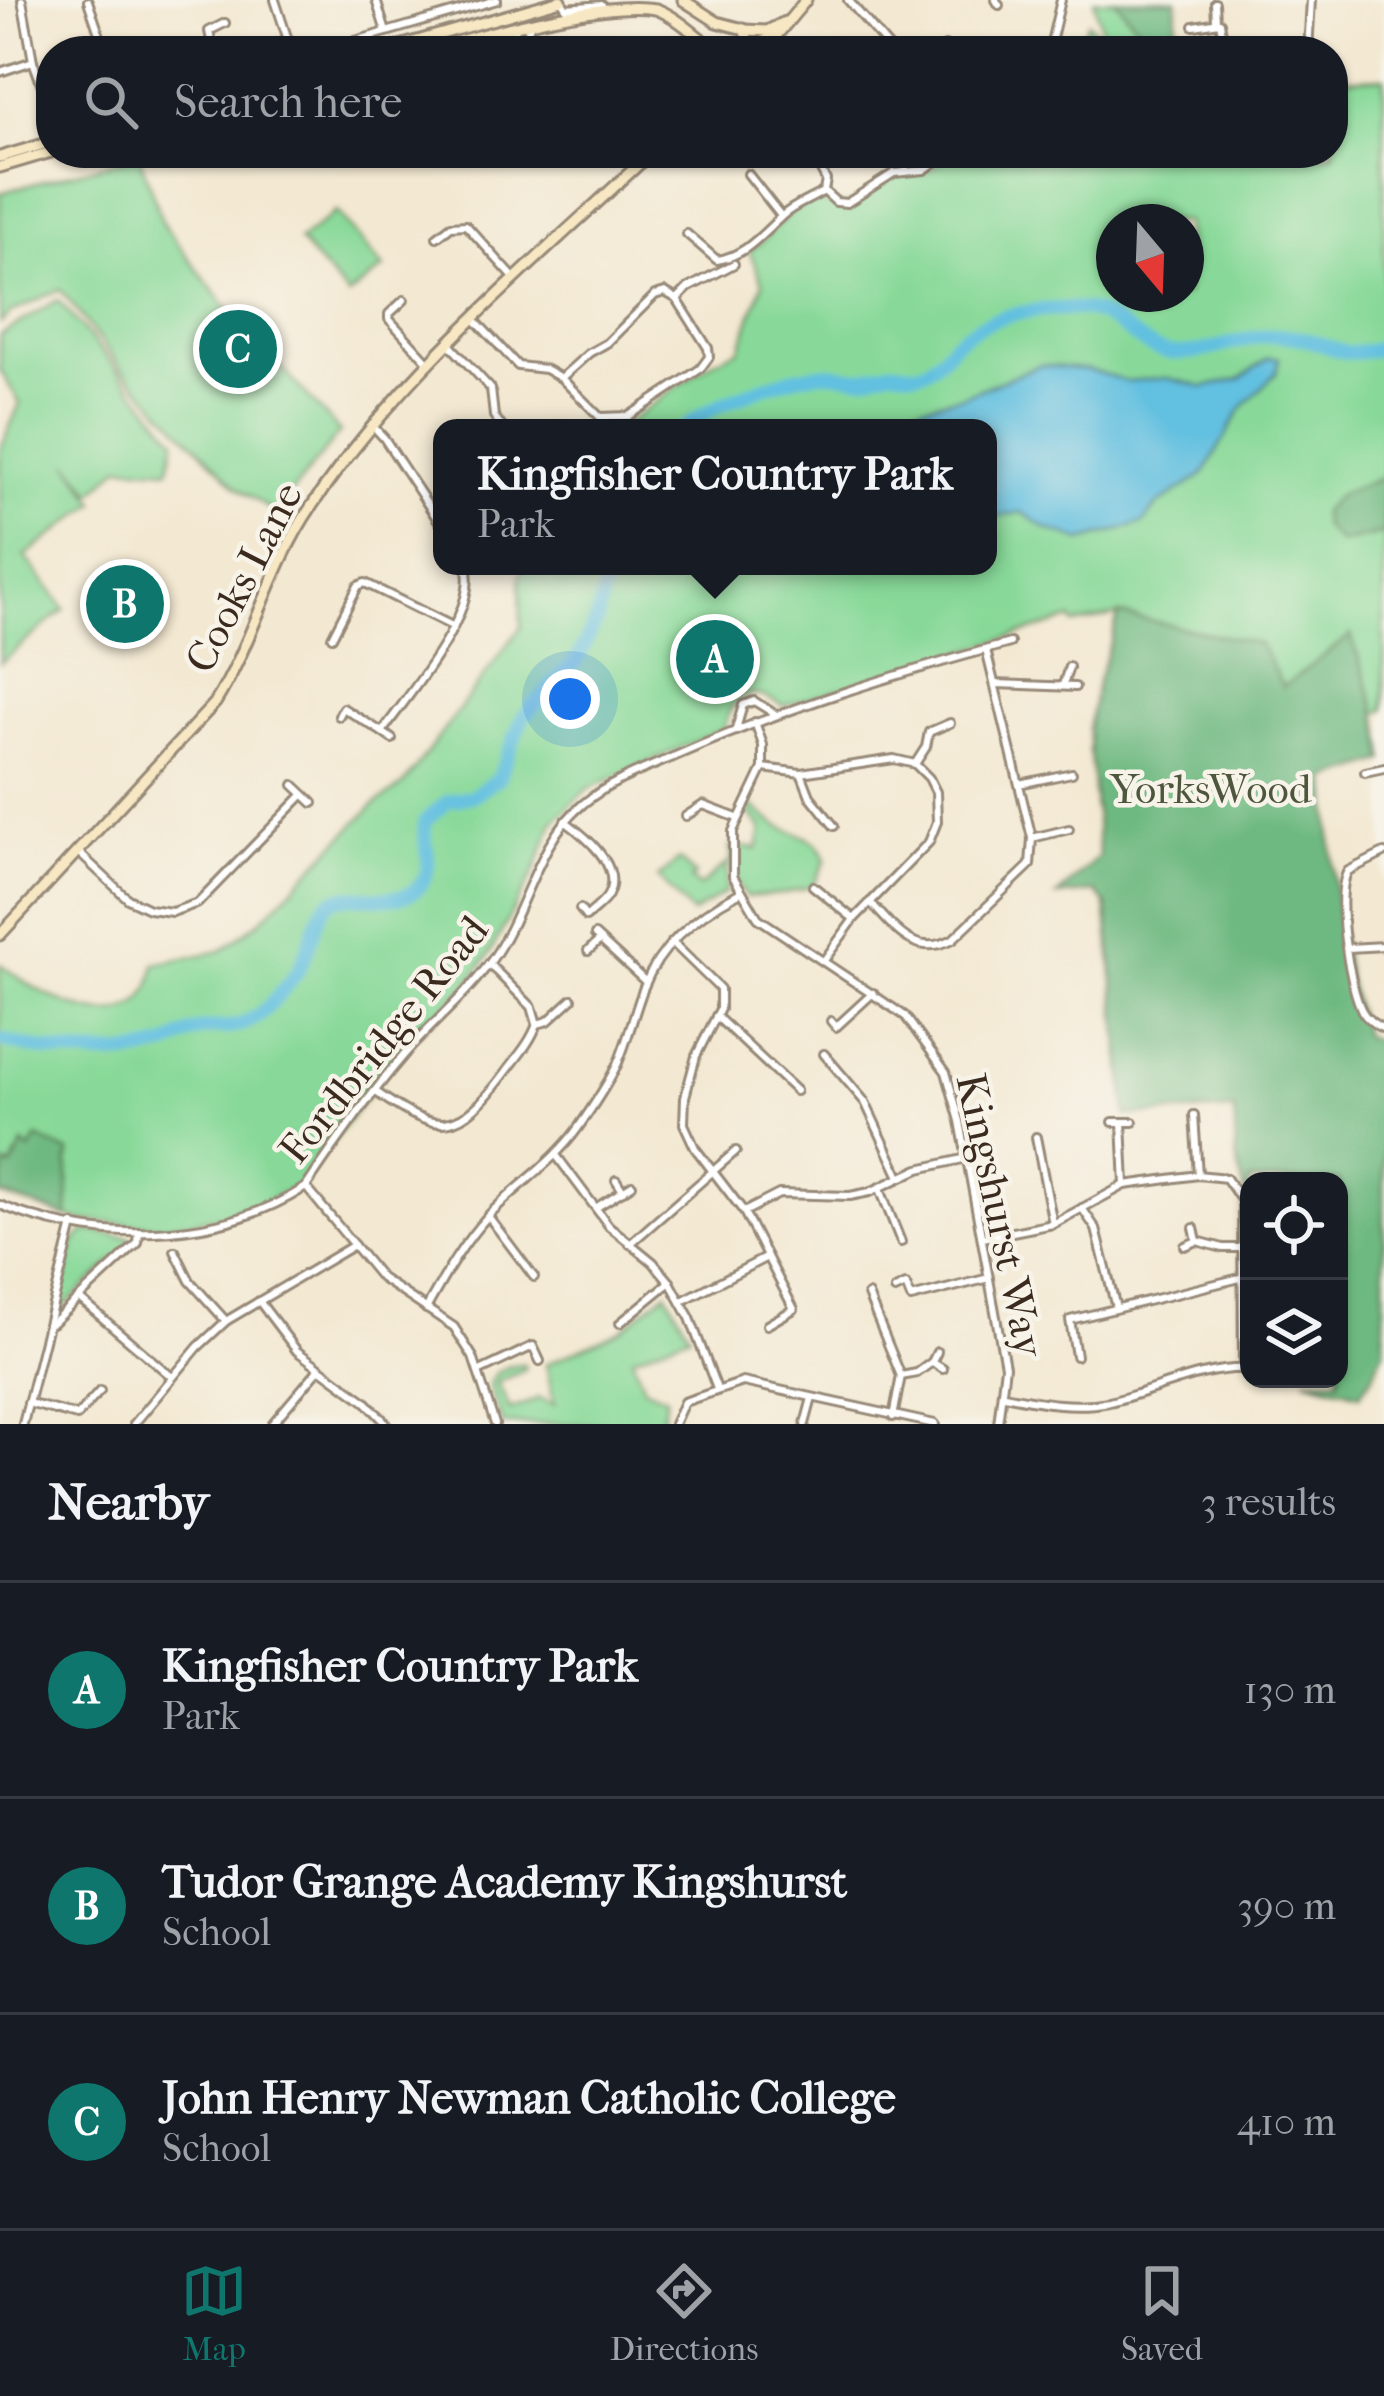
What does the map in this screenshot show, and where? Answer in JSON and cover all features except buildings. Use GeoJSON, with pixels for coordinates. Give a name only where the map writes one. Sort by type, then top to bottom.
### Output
{"type":"FeatureCollection","features":[{"type":"Feature","properties":{"kind":"street"},"geometry":{"type":"LineString","coordinates":[[22,0],[36,69]]}},
{"type":"Feature","properties":{"kind":"street"},"geometry":{"type":"LineString","coordinates":[[275,0],[287,36]]}},
{"type":"Feature","properties":{"kind":"street"},"geometry":{"type":"LineString","coordinates":[[376,0],[386,32]]}},
{"type":"Feature","properties":{"kind":"street"},"geometry":{"type":"LineString","coordinates":[[372,36],[497,0]]}},
{"type":"Feature","properties":{"kind":"street"},"geometry":{"type":"LineString","coordinates":[[435,36],[561,0],[566,8],[634,4],[659,10],[697,36]]}},
{"type":"Feature","properties":{"kind":"street"},"geometry":{"type":"LineString","coordinates":[[683,0],[745,30],[767,32],[792,16]]}},
{"type":"Feature","properties":{"kind":"street"},"geometry":{"type":"LineString","coordinates":[[776,36],[806,0]]}},
{"type":"Feature","properties":{"kind":"street"},"geometry":{"type":"LineString","coordinates":[[848,0],[879,36]]}},
{"type":"Feature","properties":{"kind":"street"},"geometry":{"type":"LineString","coordinates":[[1053,36],[1061,0]]}},
{"type":"Feature","properties":{"kind":"street"},"geometry":{"type":"LineString","coordinates":[[1309,36],[1311,0]]}},
{"type":"Feature","properties":{"kind":"street"},"geometry":{"type":"LineString","coordinates":[[88,1],[100,36]]}},
{"type":"Feature","properties":{"kind":"street"},"geometry":{"type":"LineString","coordinates":[[1215,3],[1223,36]]}},
{"type":"Feature","properties":{"kind":"street"},"geometry":{"type":"LineString","coordinates":[[474,36],[602,5]]}},
{"type":"Feature","properties":{"kind":"street"},"geometry":{"type":"LineString","coordinates":[[526,36],[534,19]]}},
{"type":"Feature","properties":{"kind":"street"},"geometry":{"type":"LineString","coordinates":[[1194,26],[1216,20]]}},
{"type":"Feature","properties":{"kind":"street"},"geometry":{"type":"LineString","coordinates":[[209,36],[208,32],[225,23]]}},
{"type":"Feature","properties":{"kind":"street"},"geometry":{"type":"LineString","coordinates":[[719,36],[728,25]]}},
{"type":"Feature","properties":{"kind":"street"},"geometry":{"type":"LineString","coordinates":[[504,27],[519,36]]}},
{"type":"Feature","properties":{"kind":"street"},"geometry":{"type":"LineString","coordinates":[[745,30],[745,36]]}},
{"type":"Feature","properties":{"kind":"street"},"geometry":{"type":"LineString","coordinates":[[0,72],[33,61]]}},
{"type":"Feature","properties":{"kind":"street"},"geometry":{"type":"LineString","coordinates":[[0,158],[36,147]]}},
{"type":"Feature","properties":{"kind":"street"},"geometry":{"type":"LineString","coordinates":[[0,167],[36,156]]}},
{"type":"Feature","properties":{"kind":"street","name":"Cooks Lane"},"geometry":{"type":"LineString","coordinates":[[0,935],[215,703],[233,675],[299,525],[372,425],[448,344],[635,168]]}},
{"type":"Feature","properties":{"kind":"street"},"geometry":{"type":"LineString","coordinates":[[688,234],[701,239],[717,260],[731,257],[757,243],[781,216],[824,191],[826,180],[820,168]]}},
{"type":"Feature","properties":{"kind":"street"},"geometry":{"type":"LineString","coordinates":[[824,191],[836,202],[847,203],[906,170],[927,168]]}},
{"type":"Feature","properties":{"kind":"street"},"geometry":{"type":"LineString","coordinates":[[748,174],[781,216]]}},
{"type":"Feature","properties":{"kind":"street"},"geometry":{"type":"LineString","coordinates":[[749,192],[757,184]]}},
{"type":"Feature","properties":{"kind":"street"},"geometry":{"type":"LineString","coordinates":[[437,237],[451,226],[466,225],[515,280]]}},
{"type":"Feature","properties":{"kind":"street"},"geometry":{"type":"LineString","coordinates":[[677,299],[734,264]]}},
{"type":"Feature","properties":{"kind":"street"},"geometry":{"type":"LineString","coordinates":[[474,319],[518,366],[545,369],[560,377],[600,417],[623,417],[700,368],[709,356],[706,341],[677,299],[665,292],[655,295],[621,332],[560,377]]}},
{"type":"Feature","properties":{"kind":"street"},"geometry":{"type":"LineString","coordinates":[[404,300],[388,314],[389,319],[429,363]]}},
{"type":"Feature","properties":{"kind":"street"},"geometry":{"type":"LineString","coordinates":[[448,344],[491,388],[496,419]]}},
{"type":"Feature","properties":{"kind":"street"},"geometry":{"type":"LineString","coordinates":[[709,356],[719,357]]}},
{"type":"Feature","properties":{"kind":"street"},"geometry":{"type":"LineString","coordinates":[[372,425],[433,512]]}},
{"type":"Feature","properties":{"kind":"street"},"geometry":{"type":"LineString","coordinates":[[382,732],[452,626],[467,592],[466,575]]}},
{"type":"Feature","properties":{"kind":"street"},"geometry":{"type":"LineString","coordinates":[[332,637],[358,586],[365,583],[452,626]]}},
{"type":"Feature","properties":{"kind":"street","name":"Fordbridge Road"},"geometry":{"type":"LineString","coordinates":[[0,1205],[73,1226],[172,1232],[245,1218],[305,1187],[375,1091],[489,964],[565,821],[596,795],[775,714],[848,688],[1010,644]]}},
{"type":"Feature","properties":{"kind":"street"},"geometry":{"type":"LineString","coordinates":[[871,902],[908,942],[939,946],[1023,874],[1034,851],[986,650]]}},
{"type":"Feature","properties":{"kind":"street"},"geometry":{"type":"LineString","coordinates":[[1063,685],[1069,667]]}},
{"type":"Feature","properties":{"kind":"street"},"geometry":{"type":"LineString","coordinates":[[995,684],[1075,687]]}},
{"type":"Feature","properties":{"kind":"street"},"geometry":{"type":"LineString","coordinates":[[736,730],[743,705],[754,701],[775,714]]}},
{"type":"Feature","properties":{"kind":"street"},"geometry":{"type":"LineString","coordinates":[[339,716],[343,708],[392,739]]}},
{"type":"Feature","properties":{"kind":"street"},"geometry":{"type":"LineString","coordinates":[[426,1309],[466,1243],[488,1216],[556,1155],[617,1064],[646,982],[672,942],[713,907],[740,893],[730,860],[737,818],[763,769],[763,746],[755,722]]}},
{"type":"Feature","properties":{"kind":"street"},"geometry":{"type":"LineString","coordinates":[[915,764],[929,732],[950,723]]}},
{"type":"Feature","properties":{"kind":"street"},"geometry":{"type":"LineString","coordinates":[[763,769],[801,773],[874,759],[915,764],[936,792],[937,823],[914,861],[854,919],[825,960]]}},
{"type":"Feature","properties":{"kind":"street"},"geometry":{"type":"LineString","coordinates":[[1365,772],[1384,768]]}},
{"type":"Feature","properties":{"kind":"street"},"geometry":{"type":"LineString","coordinates":[[801,773],[809,796],[834,826]]}},
{"type":"Feature","properties":{"kind":"street"},"geometry":{"type":"LineString","coordinates":[[1019,784],[1072,773]]}},
{"type":"Feature","properties":{"kind":"street"},"geometry":{"type":"LineString","coordinates":[[294,785],[313,803]]}},
{"type":"Feature","properties":{"kind":"street"},"geometry":{"type":"LineString","coordinates":[[76,851],[141,906],[172,912],[186,909],[213,889],[303,795]]}},
{"type":"Feature","properties":{"kind":"street"},"geometry":{"type":"LineString","coordinates":[[686,816],[703,805],[737,818]]}},
{"type":"Feature","properties":{"kind":"street"},"geometry":{"type":"LineString","coordinates":[[565,821],[611,873],[607,897],[586,916],[580,909]]}},
{"type":"Feature","properties":{"kind":"street"},"geometry":{"type":"LineString","coordinates":[[1032,838],[1070,829]]}},
{"type":"Feature","properties":{"kind":"street"},"geometry":{"type":"LineString","coordinates":[[1384,853],[1358,863],[1342,881],[1340,894],[1363,1013],[1384,1028]]}},
{"type":"Feature","properties":{"kind":"street"},"geometry":{"type":"LineString","coordinates":[[813,886],[854,919]]}},
{"type":"Feature","properties":{"kind":"street","name":"Kingshurst Way"},"geometry":{"type":"LineString","coordinates":[[740,893],[758,918],[905,1016],[946,1072],[967,1158],[1005,1366],[998,1424]]}},
{"type":"Feature","properties":{"kind":"street"},"geometry":{"type":"LineString","coordinates":[[588,951],[597,938],[646,982]]}},
{"type":"Feature","properties":{"kind":"street"},"geometry":{"type":"LineString","coordinates":[[672,942],[716,982],[722,1001],[696,1056],[682,1113],[688,1136],[744,1212],[794,1310]]}},
{"type":"Feature","properties":{"kind":"street"},"geometry":{"type":"LineString","coordinates":[[1348,948],[1384,946]]}},
{"type":"Feature","properties":{"kind":"street"},"geometry":{"type":"LineString","coordinates":[[489,964],[532,1007],[537,1024]]}},
{"type":"Feature","properties":{"kind":"street"},"geometry":{"type":"LineString","coordinates":[[831,1021],[836,1027],[873,992]]}},
{"type":"Feature","properties":{"kind":"street"},"geometry":{"type":"LineString","coordinates":[[375,1091],[428,1122],[440,1124],[470,1115],[537,1024],[548,1021],[572,999]]}},
{"type":"Feature","properties":{"kind":"street"},"geometry":{"type":"LineString","coordinates":[[716,1016],[796,1090]]}},
{"type":"Feature","properties":{"kind":"street"},"geometry":{"type":"LineString","coordinates":[[824,1054],[865,1102],[900,1177]]}},
{"type":"Feature","properties":{"kind":"street"},"geometry":{"type":"LineString","coordinates":[[1194,1115],[1198,1175]]}},
{"type":"Feature","properties":{"kind":"street"},"geometry":{"type":"LineString","coordinates":[[1125,1185],[1117,1122],[1133,1122]]}},
{"type":"Feature","properties":{"kind":"street"},"geometry":{"type":"LineString","coordinates":[[1036,1138],[1053,1224]]}},
{"type":"Feature","properties":{"kind":"street"},"geometry":{"type":"LineString","coordinates":[[630,1244],[736,1151]]}},
{"type":"Feature","properties":{"kind":"street"},"geometry":{"type":"LineString","coordinates":[[556,1155],[609,1226],[670,1282],[717,1389]]}},
{"type":"Feature","properties":{"kind":"street"},"geometry":{"type":"LineString","coordinates":[[744,1212],[779,1194],[850,1196],[880,1189],[900,1177],[967,1158]]}},
{"type":"Feature","properties":{"kind":"street"},"geometry":{"type":"LineString","coordinates":[[982,1238],[1053,1224],[1125,1185],[1216,1174],[1234,1185],[1240,1197]]}},
{"type":"Feature","properties":{"kind":"street"},"geometry":{"type":"LineString","coordinates":[[616,1180],[623,1191]]}},
{"type":"Feature","properties":{"kind":"street"},"geometry":{"type":"LineString","coordinates":[[597,1208],[632,1185]]}},
{"type":"Feature","properties":{"kind":"street"},"geometry":{"type":"LineString","coordinates":[[305,1187],[381,1278],[454,1327],[478,1372],[494,1424]]}},
{"type":"Feature","properties":{"kind":"street"},"geometry":{"type":"LineString","coordinates":[[880,1189],[901,1242]]}},
{"type":"Feature","properties":{"kind":"street"},"geometry":{"type":"LineString","coordinates":[[1082,1208],[1100,1240],[1116,1309]]}},
{"type":"Feature","properties":{"kind":"street"},"geometry":{"type":"LineString","coordinates":[[488,1216],[534,1277]]}},
{"type":"Feature","properties":{"kind":"street"},"geometry":{"type":"LineString","coordinates":[[23,1424],[73,1226]]}},
{"type":"Feature","properties":{"kind":"street"},"geometry":{"type":"LineString","coordinates":[[1194,1228],[1197,1240]]}},
{"type":"Feature","properties":{"kind":"street"},"geometry":{"type":"LineString","coordinates":[[50,1325],[138,1243],[139,1232]]}},
{"type":"Feature","properties":{"kind":"street"},"geometry":{"type":"LineString","coordinates":[[1185,1246],[1197,1240],[1223,1248],[1240,1247]]}},
{"type":"Feature","properties":{"kind":"street"},"geometry":{"type":"LineString","coordinates":[[134,1424],[226,1321],[354,1245]]}},
{"type":"Feature","properties":{"kind":"street"},"geometry":{"type":"LineString","coordinates":[[175,1251],[190,1281],[226,1321]]}},
{"type":"Feature","properties":{"kind":"street"},"geometry":{"type":"LineString","coordinates":[[682,1301],[767,1258]]}},
{"type":"Feature","properties":{"kind":"street"},"geometry":{"type":"LineString","coordinates":[[901,1303],[989,1277]]}},
{"type":"Feature","properties":{"kind":"street"},"geometry":{"type":"LineString","coordinates":[[1076,1355],[1070,1320],[1240,1278]]}},
{"type":"Feature","properties":{"kind":"street"},"geometry":{"type":"LineString","coordinates":[[620,1323],[670,1282]]}},
{"type":"Feature","properties":{"kind":"street"},"geometry":{"type":"LineString","coordinates":[[895,1290],[906,1285],[911,1298]]}},
{"type":"Feature","properties":{"kind":"street"},"geometry":{"type":"LineString","coordinates":[[868,1295],[901,1376],[893,1417]]}},
{"type":"Feature","properties":{"kind":"street"},"geometry":{"type":"LineString","coordinates":[[80,1299],[172,1377]]}},
{"type":"Feature","properties":{"kind":"street"},"geometry":{"type":"LineString","coordinates":[[260,1300],[283,1335],[318,1370],[366,1402],[387,1424]]}},
{"type":"Feature","properties":{"kind":"street"},"geometry":{"type":"LineString","coordinates":[[772,1324],[794,1310],[805,1310]]}},
{"type":"Feature","properties":{"kind":"street"},"geometry":{"type":"LineString","coordinates":[[478,1372],[533,1346],[540,1361]]}},
{"type":"Feature","properties":{"kind":"street"},"geometry":{"type":"LineString","coordinates":[[901,1376],[917,1373],[932,1363],[937,1352]]}},
{"type":"Feature","properties":{"kind":"street"},"geometry":{"type":"LineString","coordinates":[[932,1363],[943,1369]]}},
{"type":"Feature","properties":{"kind":"street"},"geometry":{"type":"LineString","coordinates":[[272,1424],[318,1370]]}},
{"type":"Feature","properties":{"kind":"street"},"geometry":{"type":"LineString","coordinates":[[1004,1394],[1086,1405],[1240,1370]]}},
{"type":"Feature","properties":{"kind":"street"},"geometry":{"type":"LineString","coordinates":[[674,1424],[684,1402],[742,1382],[935,1424]]}},
{"type":"Feature","properties":{"kind":"street"},"geometry":{"type":"LineString","coordinates":[[28,1403],[77,1416],[100,1391]]}},
{"type":"Feature","properties":{"kind":"street"},"geometry":{"type":"LineString","coordinates":[[805,1424],[812,1398]]}},
{"type":"Feature","properties":{"kind":"green space"},"geometry":{"type":"Polygon","coordinates":[[[1094,0],[1115,0],[1145,36],[1104,36],[1094,0]]]}},
{"type":"Feature","properties":{"kind":"green space"},"geometry":{"type":"Polygon","coordinates":[[[1115,0],[1177,0],[1176,36],[1146,36],[1115,0]]]}},
{"type":"Feature","properties":{"kind":"green space"},"geometry":{"type":"Polygon","coordinates":[[[1088,22],[1100,36],[1082,36],[1088,22]]]}},
{"type":"Feature","properties":{"kind":"green space"},"geometry":{"type":"Polygon","coordinates":[[[1384,77],[1384,710],[1376,714],[1351,636],[1325,772],[1326,832],[1373,1375],[1360,1394],[1338,1388],[1348,1388],[1348,1172],[1240,1173],[1236,1156],[1271,1091],[1127,1116],[1088,728],[1118,615],[1074,624],[1071,619],[783,706],[762,696],[745,696],[732,707],[725,728],[588,789],[553,822],[535,871],[486,960],[400,1051],[301,1184],[243,1213],[164,1226],[80,1221],[0,1195],[0,964],[65,1002],[112,1013],[132,1007],[147,991],[155,964],[221,951],[260,921],[373,806],[403,785],[521,627],[520,575],[997,575],[997,419],[633,419],[712,362],[740,349],[763,283],[749,251],[801,206],[815,202],[848,205],[898,175],[932,168],[1348,168],[1348,78],[1384,77]]]}},
{"type":"Feature","properties":{"kind":"green space"},"geometry":{"type":"Polygon","coordinates":[[[91,168],[144,168],[163,224],[223,303],[340,432],[275,513],[237,487],[121,368],[60,289],[0,323],[0,193],[91,168]]]}},
{"type":"Feature","properties":{"kind":"green space"},"geometry":{"type":"Polygon","coordinates":[[[336,212],[384,268],[348,296],[299,241],[336,212]]]}},
{"type":"Feature","properties":{"kind":"green space"},"geometry":{"type":"Polygon","coordinates":[[[58,300],[176,439],[169,469],[120,466],[93,493],[69,463],[96,503],[25,556],[65,609],[0,663],[0,450],[20,403],[0,370],[0,335],[58,300]]]}},
{"type":"Feature","properties":{"kind":"green space"},"geometry":{"type":"Polygon","coordinates":[[[1384,477],[1384,533],[1340,543],[1323,526],[1322,512],[1338,495],[1384,477]]]}},
{"type":"Feature","properties":{"kind":"green space","name":"YorksWood"},"geometry":{"type":"Polygon","coordinates":[[[1119,614],[1260,644],[1283,687],[1351,635],[1381,729],[1384,761],[1328,779],[1347,973],[1364,1036],[1384,1043],[1384,1350],[1360,1394],[1338,1388],[1348,1388],[1348,1172],[1240,1173],[1234,1110],[1127,1116],[1107,905],[1095,892],[1057,896],[1099,856],[1088,728],[1119,614]]]}},
{"type":"Feature","properties":{"kind":"green space"},"geometry":{"type":"Polygon","coordinates":[[[751,805],[777,825],[818,845],[826,860],[813,886],[746,897],[733,876],[730,846],[758,849],[762,829],[748,812],[751,805]]]}},
{"type":"Feature","properties":{"kind":"green space"},"geometry":{"type":"Polygon","coordinates":[[[679,860],[695,875],[691,879],[699,887],[727,864],[726,892],[692,914],[658,878],[679,860]]]}},
{"type":"Feature","properties":{"kind":"green space"},"geometry":{"type":"Polygon","coordinates":[[[37,1138],[69,1152],[67,1217],[0,1194],[6,1165],[12,1167],[23,1144],[30,1150],[37,1138]]]}},
{"type":"Feature","properties":{"kind":"green space"},"geometry":{"type":"Polygon","coordinates":[[[86,1231],[130,1237],[130,1246],[57,1312],[75,1240],[86,1231]]]}},
{"type":"Feature","properties":{"kind":"green space"},"geometry":{"type":"Polygon","coordinates":[[[666,1292],[690,1334],[632,1357],[644,1387],[666,1397],[661,1424],[503,1424],[489,1385],[498,1372],[524,1365],[525,1370],[497,1382],[510,1410],[539,1398],[554,1404],[546,1364],[621,1330],[666,1292]]]}},
{"type":"Feature","properties":{"kind":"water"},"geometry":{"type":"Polygon","coordinates":[[[1268,358],[1279,358],[1277,372],[1242,408],[1203,475],[1157,505],[1144,523],[1082,541],[1047,529],[1021,512],[997,517],[997,419],[842,419],[966,395],[1040,365],[1089,370],[1127,381],[1167,378],[1204,387],[1240,379],[1268,358]]]}},
{"type":"Feature","properties":{"kind":"waterway"},"geometry":{"type":"LineString","coordinates":[[697,419],[732,400],[794,378],[922,371],[973,329],[1034,311],[1094,313],[1171,353],[1273,335],[1303,338],[1343,352],[1384,347]]}},
{"type":"Feature","properties":{"kind":"waterway"},"geometry":{"type":"LineString","coordinates":[[0,1040],[60,1052],[144,1052],[200,1030],[242,1025],[259,1015],[300,968],[328,903],[352,897],[394,898],[418,888],[428,869],[425,821],[448,801],[472,796],[498,779],[523,717],[577,660],[597,619],[607,575]]}},
{"type":"Feature","properties":{"kind":"place","name":"John Henry Newman Catholic College"},"geometry":{"type":"Point","coordinates":[238,349]}},
{"type":"Feature","properties":{"kind":"place","name":"Tudor Grange Academy Kingshurst"},"geometry":{"type":"Point","coordinates":[125,604]}},
{"type":"Feature","properties":{"kind":"place","name":"Kingfisher Country Park"},"geometry":{"type":"Point","coordinates":[715,659]}}]}
